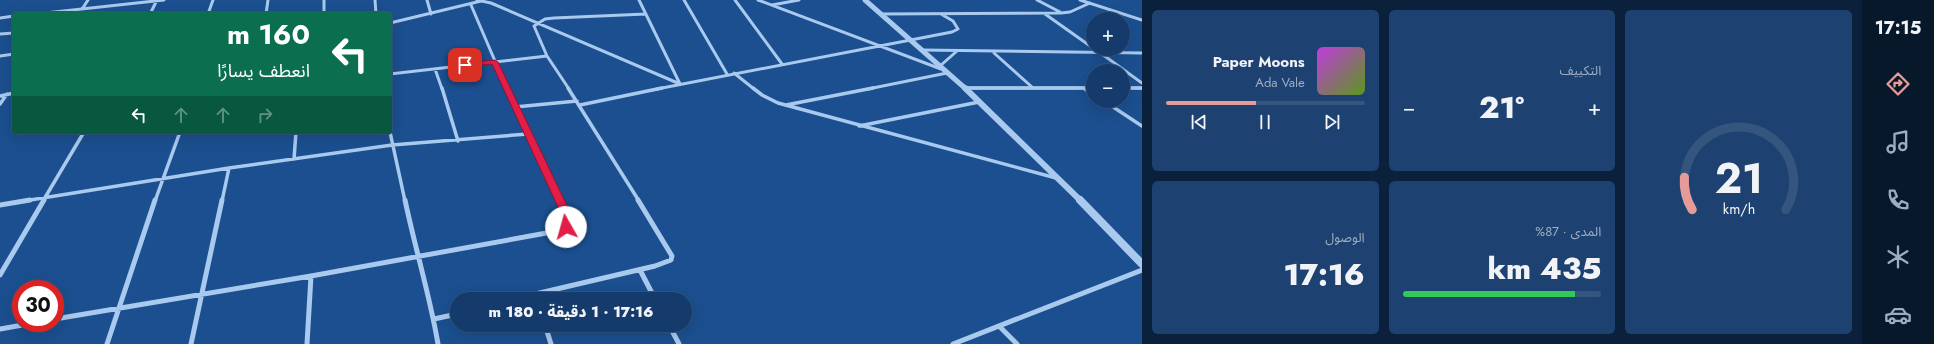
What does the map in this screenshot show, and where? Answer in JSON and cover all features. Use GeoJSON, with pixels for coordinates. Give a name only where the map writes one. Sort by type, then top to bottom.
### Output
{"type":"FeatureCollection","features":[{"type":"Feature","properties":{"kind":"street"},"geometry":{"type":"LineString","coordinates":[[80,12],[88,0]]}},
{"type":"Feature","properties":{"kind":"street"},"geometry":{"type":"LineString","coordinates":[[151,12],[157,0]]}},
{"type":"Feature","properties":{"kind":"street"},"geometry":{"type":"LineString","coordinates":[[54,12],[164,0]]}},
{"type":"Feature","properties":{"kind":"street"},"geometry":{"type":"LineString","coordinates":[[209,12],[213,0]]}},
{"type":"Feature","properties":{"kind":"street"},"geometry":{"type":"LineString","coordinates":[[266,12],[268,0]]}},
{"type":"Feature","properties":{"kind":"street"},"geometry":{"type":"LineString","coordinates":[[324,0],[324,12]]}},
{"type":"Feature","properties":{"kind":"street"},"geometry":{"type":"LineString","coordinates":[[375,0],[376,12]]}},
{"type":"Feature","properties":{"kind":"street"},"geometry":{"type":"LineString","coordinates":[[427,0],[431,14]]}},
{"type":"Feature","properties":{"kind":"street"},"geometry":{"type":"LineString","coordinates":[[392,23],[471,5],[481,0],[490,1],[536,23],[680,84]]}},
{"type":"Feature","properties":{"kind":"street"},"geometry":{"type":"LineString","coordinates":[[639,0],[680,84]]}},
{"type":"Feature","properties":{"kind":"street"},"geometry":{"type":"LineString","coordinates":[[684,0],[727,74]]}},
{"type":"Feature","properties":{"kind":"street"},"geometry":{"type":"LineString","coordinates":[[735,0],[782,64]]}},
{"type":"Feature","properties":{"kind":"street"},"geometry":{"type":"LineString","coordinates":[[758,0],[943,69]]}},
{"type":"Feature","properties":{"kind":"street"},"geometry":{"type":"LineString","coordinates":[[772,5],[799,0]]}},
{"type":"Feature","properties":{"kind":"street"},"geometry":{"type":"LineString","coordinates":[[865,0],[879,14],[965,88],[1059,179],[1142,264]]}},
{"type":"Feature","properties":{"kind":"street"},"geometry":{"type":"LineString","coordinates":[[1037,0],[1061,13]]}},
{"type":"Feature","properties":{"kind":"street"},"geometry":{"type":"LineString","coordinates":[[1080,0],[1142,20]]}},
{"type":"Feature","properties":{"kind":"street"},"geometry":{"type":"LineString","coordinates":[[879,14],[1045,14],[1070,12],[1090,3]]}},
{"type":"Feature","properties":{"kind":"street"},"geometry":{"type":"LineString","coordinates":[[64,317],[311,276],[552,232],[566,227],[570,223],[568,218],[515,107],[471,5]]}},
{"type":"Feature","properties":{"kind":"street"},"geometry":{"type":"LineString","coordinates":[[552,292],[665,264],[671,260],[672,256],[577,100],[547,56],[534,29],[536,23],[545,19],[646,14]]}},
{"type":"Feature","properties":{"kind":"street"},"geometry":{"type":"LineString","coordinates":[[580,105],[727,74],[952,32],[958,29],[954,21],[941,14]]}},
{"type":"Feature","properties":{"kind":"street"},"geometry":{"type":"LineString","coordinates":[[1045,14],[1086,42]]}},
{"type":"Feature","properties":{"kind":"street"},"geometry":{"type":"LineString","coordinates":[[0,18],[12,16]]}},
{"type":"Feature","properties":{"kind":"street"},"geometry":{"type":"LineString","coordinates":[[0,34],[12,33]]}},
{"type":"Feature","properties":{"kind":"street"},"geometry":{"type":"LineString","coordinates":[[922,50],[1086,54]]}},
{"type":"Feature","properties":{"kind":"street"},"geometry":{"type":"LineString","coordinates":[[786,105],[943,69],[957,51]]}},
{"type":"Feature","properties":{"kind":"street"},"geometry":{"type":"LineString","coordinates":[[994,52],[1032,88]]}},
{"type":"Feature","properties":{"kind":"street"},"geometry":{"type":"LineString","coordinates":[[1130,53],[1142,53]]}},
{"type":"Feature","properties":{"kind":"street"},"geometry":{"type":"LineString","coordinates":[[0,56],[12,54]]}},
{"type":"Feature","properties":{"kind":"street"},"geometry":{"type":"LineString","coordinates":[[392,74],[547,56]]}},
{"type":"Feature","properties":{"kind":"street"},"geometry":{"type":"LineString","coordinates":[[1104,56],[1142,83]]}},
{"type":"Feature","properties":{"kind":"street"},"geometry":{"type":"LineString","coordinates":[[435,69],[447,101],[458,140]]}},
{"type":"Feature","properties":{"kind":"street"},"geometry":{"type":"LineString","coordinates":[[734,73],[769,100],[858,126],[1059,179]]}},
{"type":"Feature","properties":{"kind":"street"},"geometry":{"type":"LineString","coordinates":[[965,88],[1084,88]]}},
{"type":"Feature","properties":{"kind":"street"},"geometry":{"type":"LineString","coordinates":[[1130,88],[1142,88]]}},
{"type":"Feature","properties":{"kind":"street"},"geometry":{"type":"LineString","coordinates":[[0,96],[12,93]]}},
{"type":"Feature","properties":{"kind":"street"},"geometry":{"type":"LineString","coordinates":[[0,104],[7,94]]}},
{"type":"Feature","properties":{"kind":"street"},"geometry":{"type":"LineString","coordinates":[[515,107],[577,100]]}},
{"type":"Feature","properties":{"kind":"street"},"geometry":{"type":"LineString","coordinates":[[858,126],[979,102]]}},
{"type":"Feature","properties":{"kind":"street"},"geometry":{"type":"LineString","coordinates":[[1115,108],[1142,126]]}},
{"type":"Feature","properties":{"kind":"street"},"geometry":{"type":"LineString","coordinates":[[0,275],[83,134]]}},
{"type":"Feature","properties":{"kind":"street"},"geometry":{"type":"LineString","coordinates":[[106,344],[162,179],[179,134]]}},
{"type":"Feature","properties":{"kind":"street"},"geometry":{"type":"LineString","coordinates":[[294,159],[296,134]]}},
{"type":"Feature","properties":{"kind":"street"},"geometry":{"type":"LineString","coordinates":[[390,134],[417,256],[434,320],[438,344]]}},
{"type":"Feature","properties":{"kind":"street"},"geometry":{"type":"LineString","coordinates":[[0,205],[294,159],[392,146],[528,134]]}},
{"type":"Feature","properties":{"kind":"street"},"geometry":{"type":"LineString","coordinates":[[191,344],[229,168]]}},
{"type":"Feature","properties":{"kind":"street"},"geometry":{"type":"LineString","coordinates":[[640,270],[652,292]]}},
{"type":"Feature","properties":{"kind":"street"},"geometry":{"type":"LineString","coordinates":[[953,344],[1068,297],[1142,270]]}},
{"type":"Feature","properties":{"kind":"street"},"geometry":{"type":"LineString","coordinates":[[307,344],[311,276]]}},
{"type":"Feature","properties":{"kind":"street"},"geometry":{"type":"LineString","coordinates":[[434,320],[450,316]]}},
{"type":"Feature","properties":{"kind":"street"},"geometry":{"type":"LineString","coordinates":[[1000,326],[1017,344]]}},
{"type":"Feature","properties":{"kind":"street"},"geometry":{"type":"LineString","coordinates":[[0,329],[12,327]]}},
{"type":"Feature","properties":{"kind":"street"},"geometry":{"type":"LineString","coordinates":[[547,332],[551,344]]}},
{"type":"Feature","properties":{"kind":"street"},"geometry":{"type":"LineString","coordinates":[[673,332],[679,344]]}},
{"type":"Feature","properties":{"kind":"route"},"geometry":{"type":"LineString","coordinates":[[465,65],[495,62],[568,218],[570,223],[566,227]]}}]}
